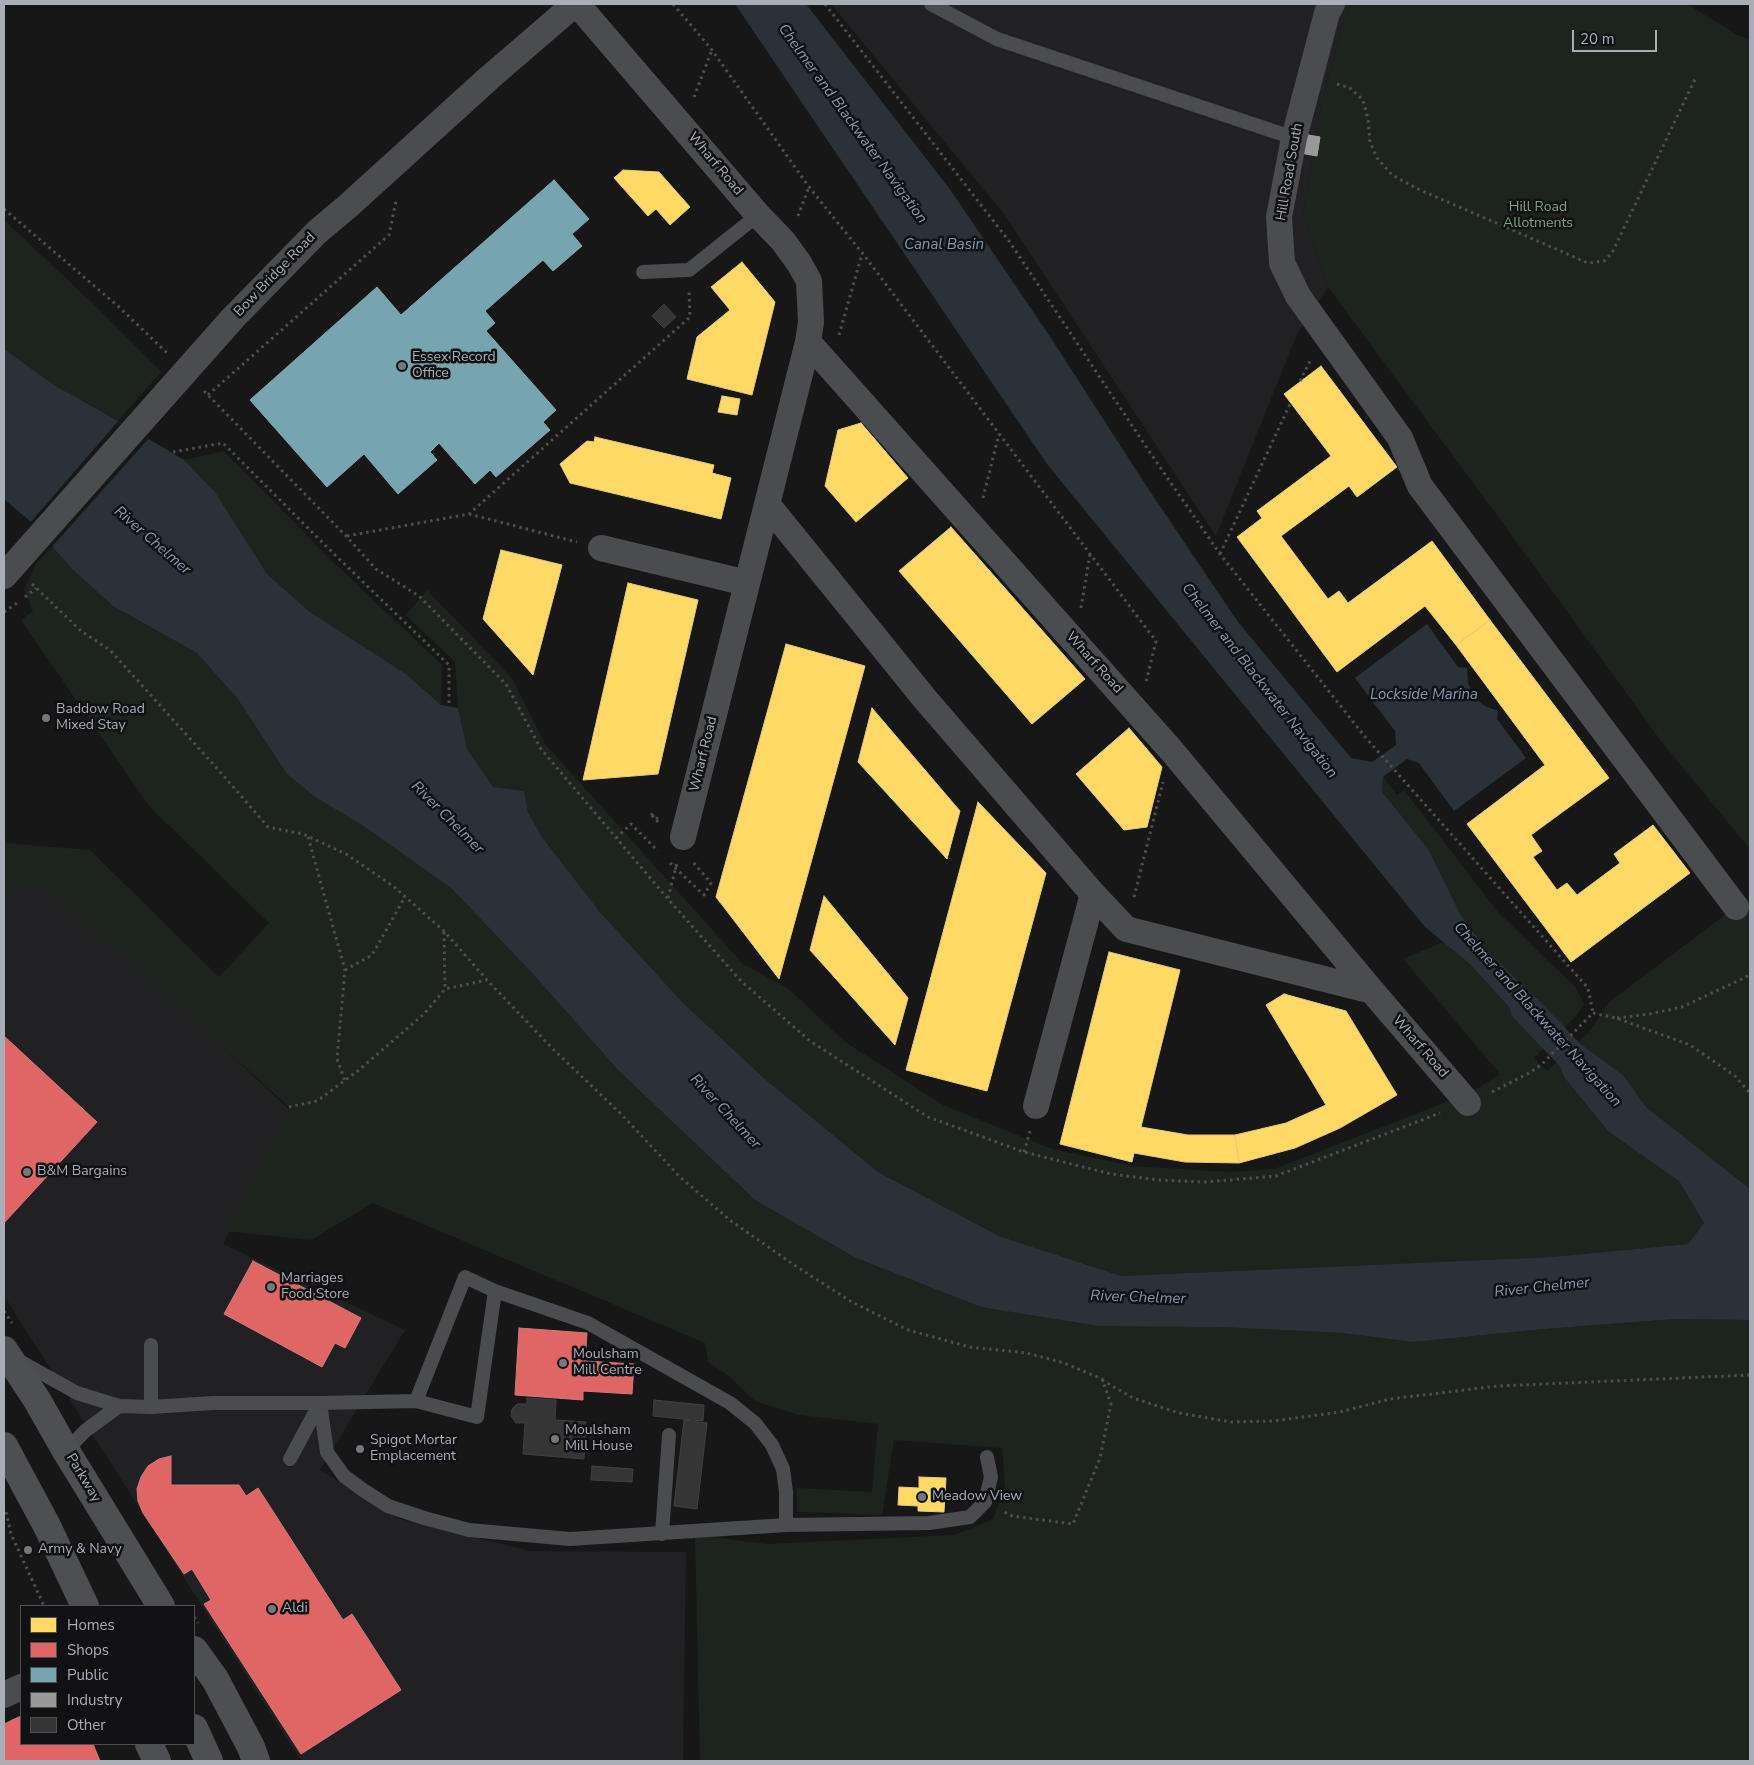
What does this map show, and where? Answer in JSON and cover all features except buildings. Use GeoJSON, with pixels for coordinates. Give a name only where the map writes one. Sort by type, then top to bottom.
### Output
{"type":"FeatureCollection","features":[{"type":"Feature","properties":{"kind":"main road","name":"Parkway"},"geometry":{"type":"LineString","coordinates":[[5,1352],[37,1400],[160,1605]]}},
{"type":"Feature","properties":{"kind":"main road"},"geometry":{"type":"LineString","coordinates":[[4,1446],[47,1526],[85,1605]]}},
{"type":"Feature","properties":{"kind":"main road"},"geometry":{"type":"LineString","coordinates":[[195,1651],[215,1679],[251,1747],[256,1761]]}},
{"type":"Feature","properties":{"kind":"main road"},"geometry":{"type":"LineString","coordinates":[[195,1730],[209,1761]]}},
{"type":"Feature","properties":{"kind":"main road"},"geometry":{"type":"LineString","coordinates":[[149,1745],[157,1761]]}},
{"type":"Feature","properties":{"kind":"street","name":"Wharf Road"},"geometry":{"type":"LineString","coordinates":[[576,4],[758,215],[783,241],[809,281],[811,322],[808,342],[683,837]]}},
{"type":"Feature","properties":{"kind":"street","name":"Bow Bridge Road"},"geometry":{"type":"LineString","coordinates":[[4,576],[233,318],[317,232],[489,78],[576,4]]}},
{"type":"Feature","properties":{"kind":"street","name":"Hill Road South"},"geometry":{"type":"LineString","coordinates":[[1332,4],[1327,13],[1294,138],[1279,217],[1282,263],[1298,296],[1400,438],[1420,486],[1736,907]]}},
{"type":"Feature","properties":{"kind":"street","name":"Wharf Road"},"geometry":{"type":"LineString","coordinates":[[808,342],[1171,750],[1468,1103]]}},
{"type":"Feature","properties":{"kind":"street"},"geometry":{"type":"LineString","coordinates":[[767,504],[925,699],[1093,894],[1126,929],[1372,991]]}},
{"type":"Feature","properties":{"kind":"street"},"geometry":{"type":"LineString","coordinates":[[601,548],[747,583]]}},
{"type":"Feature","properties":{"kind":"street"},"geometry":{"type":"LineString","coordinates":[[1036,1106],[1093,894]]}},
{"type":"Feature","properties":{"kind":"street"},"geometry":{"type":"LineString","coordinates":[[4,1695],[20,1687]]}},
{"type":"Feature","properties":{"kind":"lane"},"geometry":{"type":"LineString","coordinates":[[931,4],[997,39],[1294,138]]}},
{"type":"Feature","properties":{"kind":"lane"},"geometry":{"type":"LineString","coordinates":[[643,272],[689,270],[758,215]]}},
{"type":"Feature","properties":{"kind":"lane"},"geometry":{"type":"LineString","coordinates":[[416,1400],[466,1277],[495,1291],[588,1324],[730,1403],[755,1423],[772,1445],[783,1469],[786,1492],[786,1525]]}},
{"type":"Feature","properties":{"kind":"lane"},"geometry":{"type":"LineString","coordinates":[[5,1352],[77,1393],[119,1406],[151,1407],[214,1403],[320,1403],[416,1400],[477,1417],[495,1291]]}},
{"type":"Feature","properties":{"kind":"lane"},"geometry":{"type":"LineString","coordinates":[[151,1345],[151,1407]]}},
{"type":"Feature","properties":{"kind":"lane"},"geometry":{"type":"LineString","coordinates":[[290,1458],[320,1403]]}},
{"type":"Feature","properties":{"kind":"lane"},"geometry":{"type":"LineString","coordinates":[[320,1403],[326,1452],[344,1476],[388,1506],[469,1530],[570,1539],[786,1525],[929,1522],[970,1517],[985,1502],[991,1477],[987,1457]]}},
{"type":"Feature","properties":{"kind":"lane"},"geometry":{"type":"LineString","coordinates":[[66,1451],[85,1431],[119,1406]]}},
{"type":"Feature","properties":{"kind":"lane"},"geometry":{"type":"LineString","coordinates":[[662,1534],[669,1436]]}},
{"type":"Feature","properties":{"kind":"path"},"geometry":{"type":"LineString","coordinates":[[673,4],[712,50],[809,187],[1156,641],[1138,713]]}},
{"type":"Feature","properties":{"kind":"path"},"geometry":{"type":"LineString","coordinates":[[826,4],[1009,241],[1220,554],[1366,738],[1405,784],[1588,988],[1593,1013]]}},
{"type":"Feature","properties":{"kind":"path"},"geometry":{"type":"LineString","coordinates":[[683,126],[712,50]]}},
{"type":"Feature","properties":{"kind":"path"},"geometry":{"type":"LineString","coordinates":[[1310,78],[1350,88],[1363,100],[1368,119],[1370,142],[1377,158],[1392,175],[1418,189],[1588,263],[1604,262],[1612,253],[1696,77]]}},
{"type":"Feature","properties":{"kind":"path"},"geometry":{"type":"LineString","coordinates":[[208,395],[389,234],[396,205],[395,184],[384,174]]}},
{"type":"Feature","properties":{"kind":"path"},"geometry":{"type":"LineString","coordinates":[[4,209],[119,307],[167,354]]}},
{"type":"Feature","properties":{"kind":"path"},"geometry":{"type":"LineString","coordinates":[[830,367],[862,254]]}},
{"type":"Feature","properties":{"kind":"path"},"geometry":{"type":"LineString","coordinates":[[469,514],[690,317],[689,270]]}},
{"type":"Feature","properties":{"kind":"path"},"geometry":{"type":"LineString","coordinates":[[201,388],[346,536],[376,570],[419,596],[506,684],[541,749],[668,899],[741,981],[810,1041],[928,1117],[1024,1152],[1111,1174],[1159,1180],[1205,1182],[1276,1176],[1468,1103],[1529,1073],[1541,1065],[1593,1013]]}},
{"type":"Feature","properties":{"kind":"path"},"geometry":{"type":"LineString","coordinates":[[1220,554],[1291,402]]}},
{"type":"Feature","properties":{"kind":"path"},"geometry":{"type":"LineString","coordinates":[[976,530],[999,434]]}},
{"type":"Feature","properties":{"kind":"path"},"geometry":{"type":"LineString","coordinates":[[173,452],[223,443],[449,665],[449,707]]}},
{"type":"Feature","properties":{"kind":"path"},"geometry":{"type":"LineString","coordinates":[[346,536],[469,514],[601,548]]}},
{"type":"Feature","properties":{"kind":"path"},"geometry":{"type":"LineString","coordinates":[[1076,644],[1090,554]]}},
{"type":"Feature","properties":{"kind":"path"},"geometry":{"type":"LineString","coordinates":[[36,588],[81,631],[110,650],[268,828],[308,837],[346,854],[393,886],[444,931],[487,980],[552,1048],[623,1116],[680,1177],[731,1221],[797,1267],[852,1302],[908,1330],[970,1347],[1036,1356],[1064,1363],[1102,1379],[1132,1398],[1179,1413],[1231,1422],[1273,1421],[1340,1412],[1390,1399],[1498,1386],[1750,1375]]}},
{"type":"Feature","properties":{"kind":"path"},"geometry":{"type":"LineString","coordinates":[[1126,929],[1171,750]]}},
{"type":"Feature","properties":{"kind":"path"},"geometry":{"type":"LineString","coordinates":[[308,837],[345,970],[337,1060],[345,1080]]}},
{"type":"Feature","properties":{"kind":"path"},"geometry":{"type":"LineString","coordinates":[[668,899],[683,837]]}},
{"type":"Feature","properties":{"kind":"path"},"geometry":{"type":"LineString","coordinates":[[345,970],[372,955],[405,897]]}},
{"type":"Feature","properties":{"kind":"path"},"geometry":{"type":"LineString","coordinates":[[444,931],[445,989]]}},
{"type":"Feature","properties":{"kind":"path"},"geometry":{"type":"LineString","coordinates":[[1616,1018],[1650,1014],[1682,1006],[1746,977],[1750,973]]}},
{"type":"Feature","properties":{"kind":"path"},"geometry":{"type":"LineString","coordinates":[[289,1107],[317,1101],[359,1070],[424,1014],[445,989],[487,980]]}},
{"type":"Feature","properties":{"kind":"path"},"geometry":{"type":"LineString","coordinates":[[1593,1013],[1616,1018],[1690,1046],[1735,1076],[1750,1093]]}},
{"type":"Feature","properties":{"kind":"path"},"geometry":{"type":"LineString","coordinates":[[985,1502],[1012,1516],[1073,1524],[1100,1458],[1111,1404],[1102,1379]]}},
{"type":"Feature","properties":{"kind":"path"},"geometry":{"type":"LineString","coordinates":[[6,1510],[11,1534],[44,1605]]}},
{"type":"Feature","properties":{"kind":"shaded area"},"geometry":{"type":"Polygon","coordinates":[[[831,4],[1351,4],[1344,20],[1319,114],[1303,216],[1328,287],[1297,334],[1216,536],[1004,214],[831,4]]]}},
{"type":"Feature","properties":{"kind":"shaded area"},"geometry":{"type":"Polygon","coordinates":[[[4,880],[45,880],[295,1115],[223,1244],[405,1330],[320,1470],[400,1519],[531,1551],[686,1552],[683,1761],[305,1761],[299,1758],[4,1296],[4,880]]]}},
{"type":"Feature","properties":{"kind":"green space","name":"Hill Road Allotments"},"geometry":{"type":"Polygon","coordinates":[[[1351,4],[1687,4],[1736,34],[1750,40],[1750,849],[1664,745],[1328,287],[1303,216],[1319,114],[1344,20],[1351,4]]]}},
{"type":"Feature","properties":{"kind":"green space"},"geometry":{"type":"Polygon","coordinates":[[[4,220],[89,300],[161,372],[118,421],[54,385],[4,349],[4,220]]]}},
{"type":"Feature","properties":{"kind":"green space"},"geometry":{"type":"Polygon","coordinates":[[[224,451],[329,558],[442,665],[441,705],[406,674],[310,612],[267,574],[215,492],[184,460],[224,451]]]}},
{"type":"Feature","properties":{"kind":"green space"},"geometry":{"type":"Polygon","coordinates":[[[53,546],[72,569],[113,606],[197,653],[237,698],[287,774],[315,797],[362,825],[451,888],[534,975],[618,1070],[755,1200],[856,1258],[981,1307],[1221,1327],[1342,1333],[1413,1342],[1675,1319],[1750,1320],[1750,1761],[700,1761],[695,1535],[767,1544],[955,1535],[993,1519],[1005,1486],[1002,1448],[894,1440],[882,1515],[797,1512],[797,1488],[872,1492],[878,1424],[799,1415],[755,1401],[729,1376],[708,1362],[705,1343],[373,1203],[311,1240],[225,1231],[289,1107],[44,886],[4,888],[4,843],[90,850],[219,977],[269,923],[149,806],[21,620],[33,611],[24,589],[36,564],[53,546]]]}},
{"type":"Feature","properties":{"kind":"green space"},"geometry":{"type":"Polygon","coordinates":[[[427,590],[512,678],[545,744],[743,964],[789,989],[845,1042],[943,1105],[1052,1149],[1132,1166],[1229,1172],[1274,1169],[1439,1105],[1480,1087],[1500,1074],[1403,959],[1443,942],[1470,964],[1545,1047],[1534,1058],[1547,1071],[1558,1061],[1564,1077],[1609,1132],[1679,1181],[1704,1223],[1688,1244],[1552,1257],[1121,1276],[999,1236],[878,1172],[765,1079],[683,1003],[599,911],[542,837],[528,812],[524,791],[493,787],[466,749],[458,708],[455,662],[406,615],[427,590]]]}},
{"type":"Feature","properties":{"kind":"green space"},"geometry":{"type":"Polygon","coordinates":[[[1383,777],[1397,795],[1404,790],[1498,912],[1576,988],[1584,1004],[1565,1027],[1486,949],[1460,914],[1429,850],[1382,792],[1383,777]]]}},
{"type":"Feature","properties":{"kind":"green space"},"geometry":{"type":"Polygon","coordinates":[[[1750,896],[1750,1189],[1646,1107],[1624,1076],[1578,1042],[1590,1031],[1609,1002],[1750,896]]]}},
{"type":"Feature","properties":{"kind":"water","name":"Canal Basin"},"geometry":{"type":"Polygon","coordinates":[[[735,4],[806,4],[949,188],[1049,335],[1147,487],[1238,622],[1351,758],[1372,762],[1396,745],[1395,731],[1355,678],[1427,624],[1458,667],[1467,668],[1468,683],[1474,697],[1485,706],[1498,711],[1497,719],[1526,758],[1454,811],[1419,763],[1407,759],[1383,777],[1382,792],[1429,850],[1460,914],[1486,949],[1565,1027],[1545,1047],[1470,964],[1425,927],[1047,464],[735,4]]]}},
{"type":"Feature","properties":{"kind":"water","name":"River Chelmer"},"geometry":{"type":"Polygon","coordinates":[[[4,349],[54,385],[184,460],[215,492],[267,574],[310,612],[406,674],[441,705],[458,708],[467,749],[493,787],[524,791],[528,812],[542,837],[599,911],[683,1003],[765,1079],[878,1172],[999,1236],[1121,1276],[1552,1257],[1688,1244],[1704,1223],[1679,1181],[1609,1132],[1564,1077],[1558,1061],[1578,1042],[1624,1076],[1646,1107],[1750,1189],[1750,1320],[1675,1319],[1413,1342],[1342,1333],[1221,1327],[1099,1326],[981,1307],[856,1258],[755,1200],[618,1070],[534,975],[451,888],[362,825],[315,797],[287,774],[237,698],[197,653],[113,606],[72,569],[31,522],[4,499],[4,349]]]}},
{"type":"Feature","properties":{"kind":"pier"},"geometry":{"type":"Polygon","coordinates":[[[120,419],[150,437],[51,548],[29,524],[120,419]]]}},
{"type":"Feature","properties":{"kind":"waterway","name":"Chelmer and Blackwater Navigation"},"geometry":{"type":"LineString","coordinates":[[1525,1008],[1595,1081]]}},
{"type":"Feature","properties":{"kind":"place","name":"Essex Record Office"},"geometry":{"type":"Point","coordinates":[402,366]}},
{"type":"Feature","properties":{"kind":"place","name":"Baddow Road Mixed Stay"},"geometry":{"type":"Point","coordinates":[46,718]}},
{"type":"Feature","properties":{"kind":"place","name":"B&M Bargains"},"geometry":{"type":"Point","coordinates":[27,1172]}},
{"type":"Feature","properties":{"kind":"place","name":"Marriages Food Store"},"geometry":{"type":"Point","coordinates":[271,1287]}},
{"type":"Feature","properties":{"kind":"place","name":"Moulsham Mill Centre"},"geometry":{"type":"Point","coordinates":[563,1363]}},
{"type":"Feature","properties":{"kind":"place","name":"Moulsham Mill House"},"geometry":{"type":"Point","coordinates":[555,1439]}},
{"type":"Feature","properties":{"kind":"place","name":"Spigot Mortar Emplacement"},"geometry":{"type":"Point","coordinates":[360,1449]}},
{"type":"Feature","properties":{"kind":"place","name":"Meadow View"},"geometry":{"type":"Point","coordinates":[922,1497]}},
{"type":"Feature","properties":{"kind":"place","name":"Army & Navy"},"geometry":{"type":"Point","coordinates":[28,1550]}},
{"type":"Feature","properties":{"kind":"place","name":"Aldi"},"geometry":{"type":"Point","coordinates":[272,1609]}},
{"type":"Feature","properties":{"kind":"water label","name":"Lockside Marina"},"geometry":{"type":"Point","coordinates":[1424,695]}}]}
